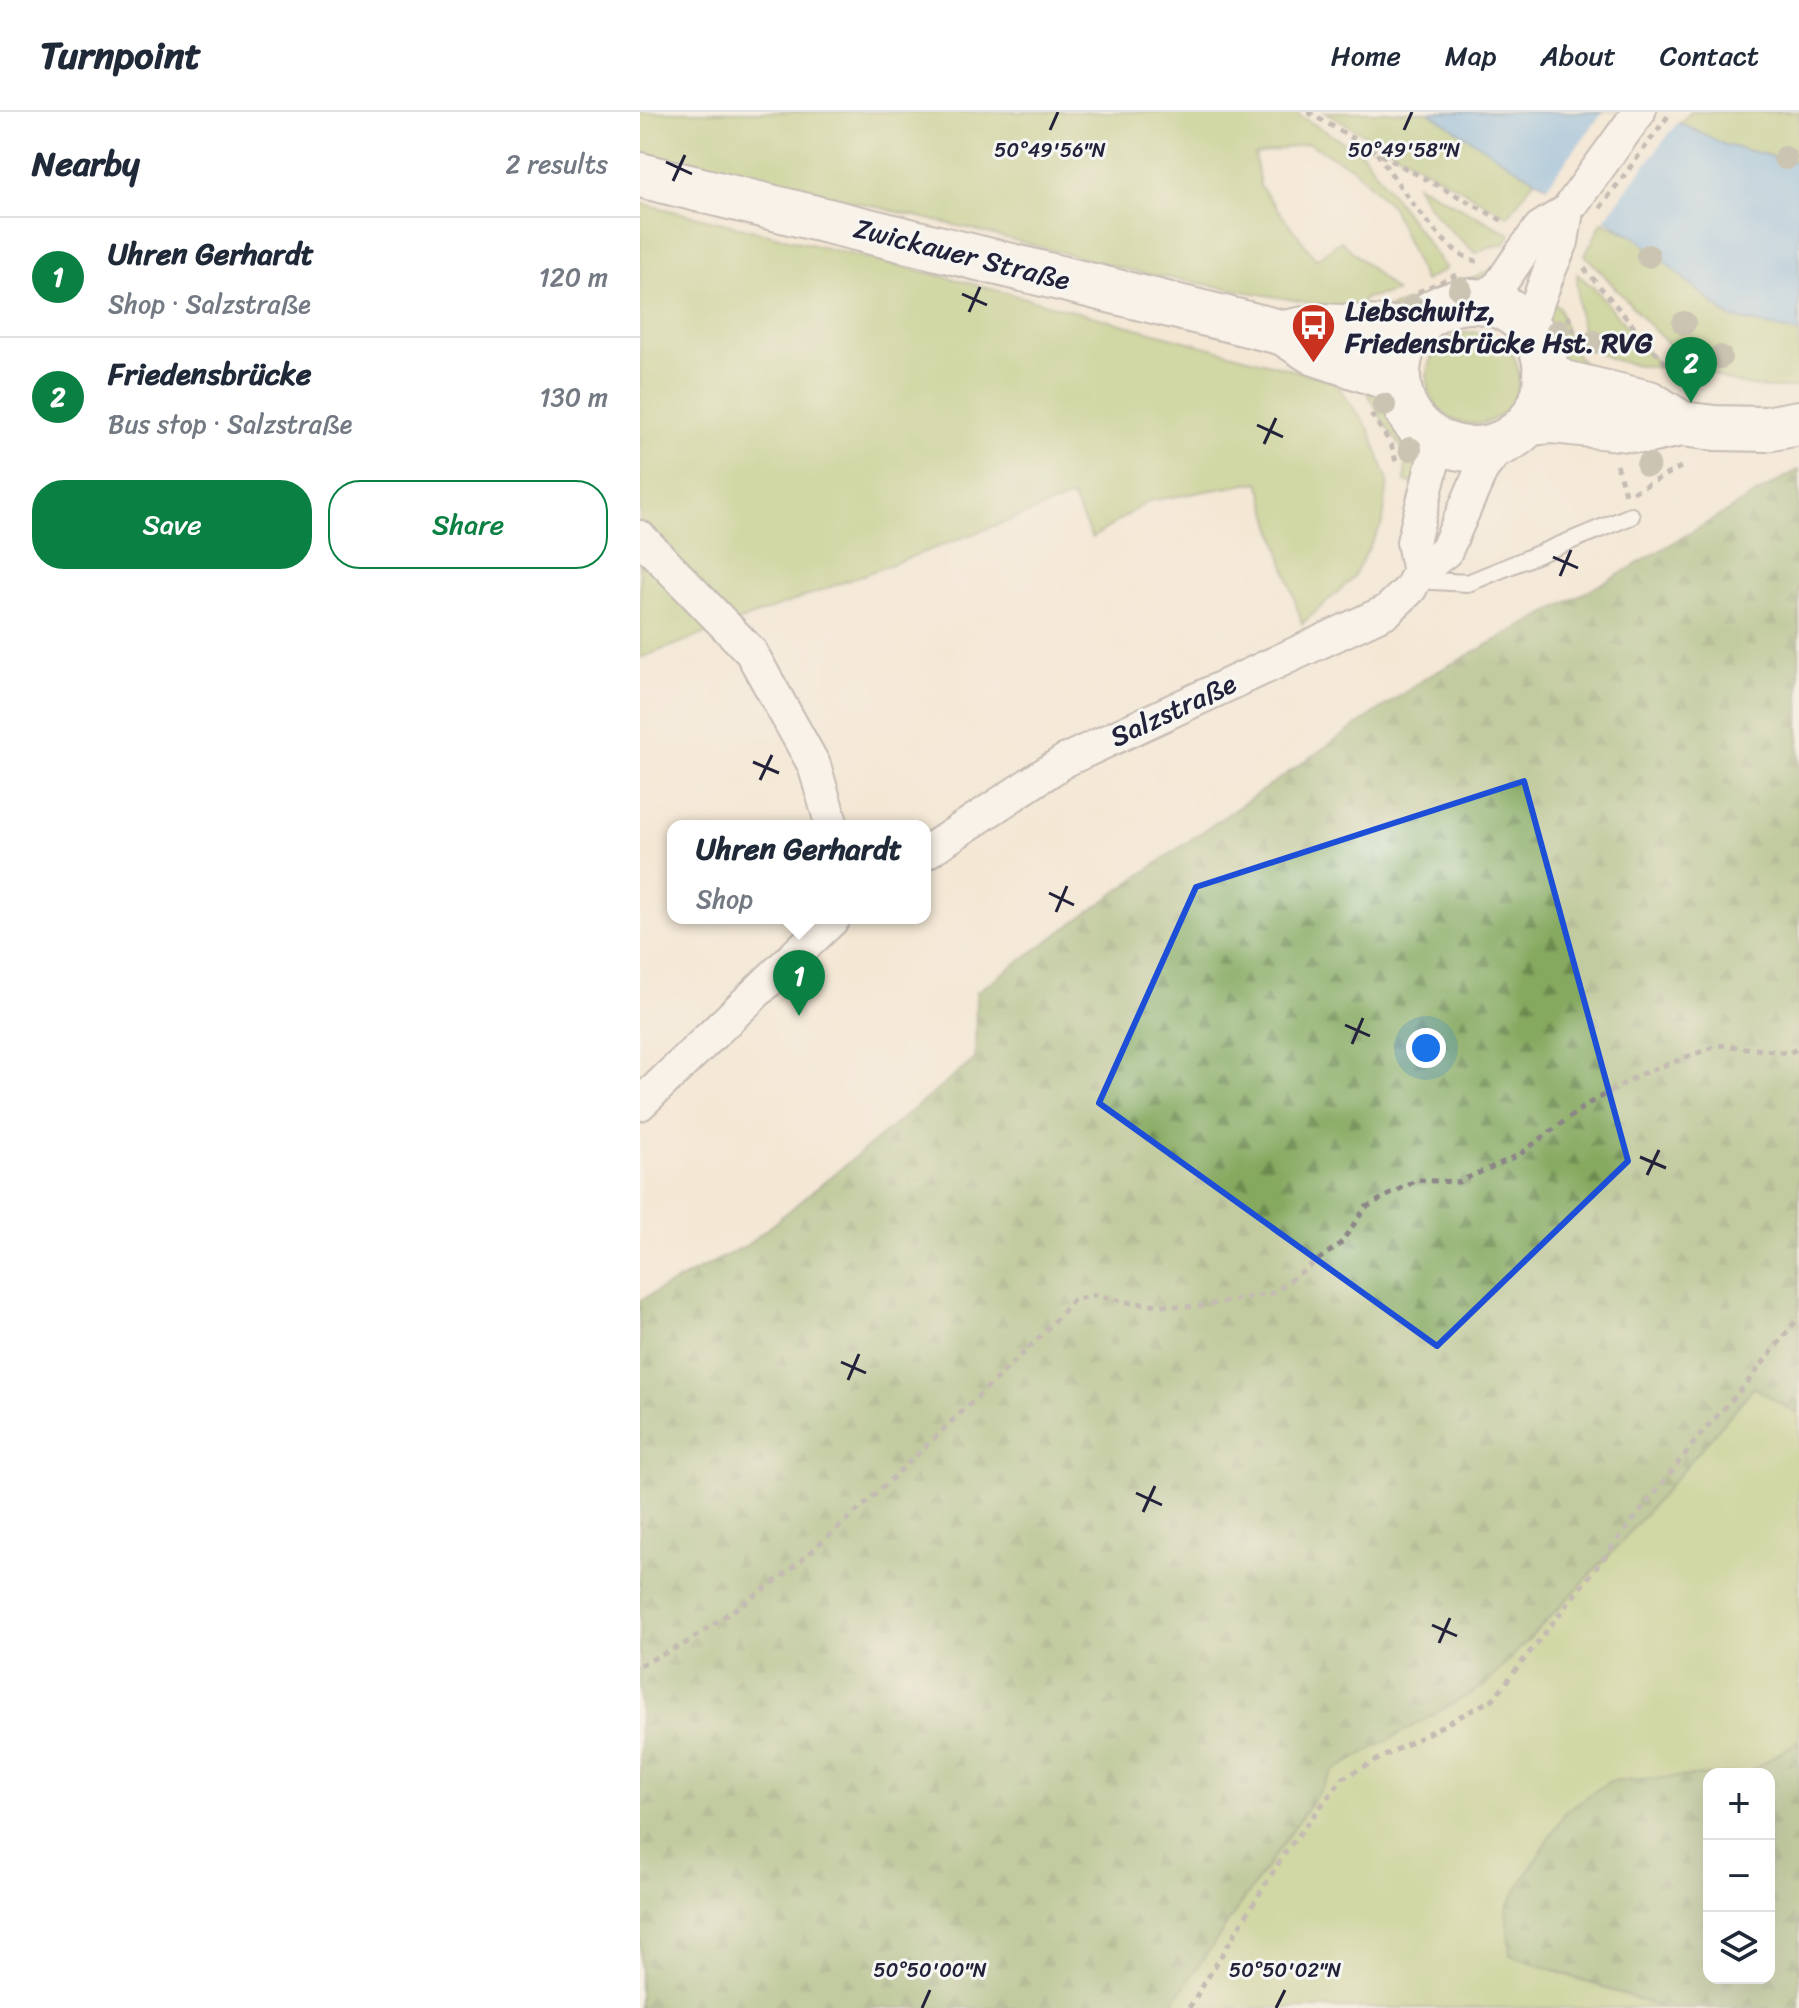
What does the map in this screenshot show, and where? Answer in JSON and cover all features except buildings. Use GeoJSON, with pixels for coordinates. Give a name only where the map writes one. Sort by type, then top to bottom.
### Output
{"type":"FeatureCollection","features":[{"type":"Feature","properties":{"kind":"main road","name":"Zwickauer Straße"},"geometry":{"type":"LineString","coordinates":[[640,175],[1284,333],[1315,353],[1398,381]]}},
{"type":"Feature","properties":{"kind":"main road"},"geometry":{"type":"LineString","coordinates":[[1516,432],[1540,401],[1545,373],[1539,344],[1528,328],[1511,313],[1466,301],[1443,307],[1422,321],[1401,354],[1398,381],[1406,409],[1417,424],[1431,437],[1448,445],[1466,449],[1485,448],[1516,432],[1552,421],[1648,431],[1681,424],[1766,429],[1799,423]]}},
{"type":"Feature","properties":{"kind":"main road","name":"Zwickauer Straße"},"geometry":{"type":"LineString","coordinates":[[1284,333],[1319,326],[1414,330]]}},
{"type":"Feature","properties":{"kind":"main road"},"geometry":{"type":"LineString","coordinates":[[1545,373],[1564,383],[1649,403],[1681,424]]}},
{"type":"Feature","properties":{"kind":"street"},"geometry":{"type":"LineString","coordinates":[[1528,328],[1562,242],[1639,112]]}},
{"type":"Feature","properties":{"kind":"street"},"geometry":{"type":"LineString","coordinates":[[1478,302],[1499,286],[1540,228],[1582,211]]}},
{"type":"Feature","properties":{"kind":"street","name":"Salzstraße"},"geometry":{"type":"LineString","coordinates":[[931,849],[1066,760],[1387,611],[1410,589],[1417,576],[1446,551],[1482,469],[1516,432]]}},
{"type":"Feature","properties":{"kind":"street"},"geometry":{"type":"LineString","coordinates":[[1417,576],[1413,542],[1434,458],[1431,437]]}},
{"type":"Feature","properties":{"kind":"street"},"geometry":{"type":"LineString","coordinates":[[640,537],[751,652],[814,765],[830,820]]}},
{"type":"Feature","properties":{"kind":"street"},"geometry":{"type":"LineString","coordinates":[[640,1104],[828,924]]}},
{"type":"Feature","properties":{"kind":"lane"},"geometry":{"type":"LineString","coordinates":[[1417,576],[1468,583],[1631,516]]}},
{"type":"Feature","properties":{"kind":"path"},"geometry":{"type":"LineString","coordinates":[[1308,112],[1508,224]]}},
{"type":"Feature","properties":{"kind":"path"},"geometry":{"type":"LineString","coordinates":[[1582,211],[1671,112]]}},
{"type":"Feature","properties":{"kind":"path"},"geometry":{"type":"LineString","coordinates":[[1376,152],[1419,212],[1444,240],[1470,260],[1493,264],[1515,262]]}},
{"type":"Feature","properties":{"kind":"path"},"geometry":{"type":"LineString","coordinates":[[1588,270],[1663,361],[1674,369]]}},
{"type":"Feature","properties":{"kind":"path"},"geometry":{"type":"LineString","coordinates":[[640,1665],[686,1643],[783,1576],[865,1504],[1038,1339],[1073,1300],[1095,1295],[1132,1303],[1195,1307],[1273,1293],[1340,1244],[1366,1207],[1417,1180],[1458,1182],[1519,1155],[1586,1105],[1641,1074],[1719,1045],[1790,1053],[1799,1047]]}},
{"type":"Feature","properties":{"kind":"path"},"geometry":{"type":"LineString","coordinates":[[1189,2008],[1286,1851],[1343,1778],[1493,1699],[1690,1448],[1799,1317]]}},
{"type":"Feature","properties":{"kind":"highlighted area"},"geometry":{"type":"Polygon","coordinates":[[[1524,781],[1628,1161],[1437,1346],[1099,1103],[1196,887],[1524,781]]]}},
{"type":"Feature","properties":{"kind":"green space"},"geometry":{"type":"Polygon","coordinates":[[[640,112],[1294,112],[1363,154],[1446,269],[1424,281],[1392,207],[1353,168],[1308,143],[1255,155],[1260,186],[1316,259],[1341,241],[1396,292],[1365,298],[1356,311],[1141,273],[967,228],[640,152],[640,112]]]}},
{"type":"Feature","properties":{"kind":"green space"},"geometry":{"type":"Polygon","coordinates":[[[1325,112],[1429,112],[1535,179],[1508,216],[1325,112]]]}},
{"type":"Feature","properties":{"kind":"green space"},"geometry":{"type":"Polygon","coordinates":[[[1691,112],[1799,112],[1799,163],[1725,145],[1680,123],[1691,112]]]}},
{"type":"Feature","properties":{"kind":"green space"},"geometry":{"type":"Polygon","coordinates":[[[1416,184],[1510,234],[1505,244],[1476,253],[1434,213],[1416,184]]]}},
{"type":"Feature","properties":{"kind":"green space"},"geometry":{"type":"Polygon","coordinates":[[[640,203],[962,281],[1334,381],[1370,431],[1388,481],[1383,522],[1352,579],[1302,624],[1259,482],[1149,501],[1092,538],[1072,497],[640,658],[640,203]]]}},
{"type":"Feature","properties":{"kind":"green space"},"geometry":{"type":"Polygon","coordinates":[[[1602,222],[1637,238],[1729,317],[1799,332],[1799,387],[1761,387],[1729,381],[1701,368],[1676,350],[1585,255],[1602,222]]]}},
{"type":"Feature","properties":{"kind":"green space"},"geometry":{"type":"Polygon","coordinates":[[[1490,270],[1498,273],[1468,293],[1416,312],[1385,309],[1438,291],[1490,270]]]}},
{"type":"Feature","properties":{"kind":"green space"},"geometry":{"type":"Polygon","coordinates":[[[1577,274],[1595,289],[1661,368],[1616,360],[1601,355],[1591,346],[1580,319],[1577,274]]]}},
{"type":"Feature","properties":{"kind":"green space"},"geometry":{"type":"Polygon","coordinates":[[[1550,302],[1559,307],[1575,352],[1603,382],[1559,357],[1547,317],[1550,302]]]}},
{"type":"Feature","properties":{"kind":"green space"},"geometry":{"type":"Polygon","coordinates":[[[1464,332],[1482,332],[1499,339],[1512,352],[1519,378],[1512,404],[1499,417],[1482,424],[1464,424],[1447,417],[1434,404],[1427,387],[1427,369],[1434,352],[1447,339],[1464,332]]]}},
{"type":"Feature","properties":{"kind":"green space"},"geometry":{"type":"Polygon","coordinates":[[[1365,388],[1389,396],[1419,443],[1415,483],[1405,482],[1405,453],[1365,388]]]}},
{"type":"Feature","properties":{"kind":"green space"},"geometry":{"type":"Polygon","coordinates":[[[1799,469],[1799,1415],[1754,1387],[1614,1550],[1484,1686],[1333,1771],[1169,2008],[640,2008],[640,1300],[747,1245],[975,1059],[976,992],[1427,677],[1618,575],[1799,469]]]}},
{"type":"Feature","properties":{"kind":"green space"},"geometry":{"type":"Polygon","coordinates":[[[1754,1386],[1799,1415],[1799,1741],[1756,1768],[1703,1768],[1703,1776],[1610,1781],[1554,1971],[1664,2008],[1169,2008],[1333,1771],[1484,1686],[1614,1550],[1754,1386]]]}},
{"type":"Feature","properties":{"kind":"green space"},"geometry":{"type":"Polygon","coordinates":[[[1799,1741],[1799,2008],[1664,2008],[1510,1955],[1506,1908],[1566,1811],[1610,1781],[1703,1775],[1703,1984],[1775,1984],[1775,1768],[1756,1768],[1799,1741]]]}},
{"type":"Feature","properties":{"kind":"water"},"geometry":{"type":"Polygon","coordinates":[[[1429,112],[1657,112],[1725,145],[1799,163],[1799,333],[1729,317],[1637,238],[1509,164],[1429,112]]]}},
{"type":"Feature","properties":{"kind":"pier"},"geometry":{"type":"Polygon","coordinates":[[[1603,112],[1666,112],[1680,119],[1602,222],[1545,189],[1603,112]]]}},
{"type":"Feature","properties":{"kind":"place","name":"Liebschwitz, Friedensbrücke Hst. RVG"},"geometry":{"type":"Point","coordinates":[1314,365]}},
{"type":"Feature","properties":{"kind":"place","name":"Friedensbrücke"},"geometry":{"type":"Point","coordinates":[1691,403]}},
{"type":"Feature","properties":{"kind":"place","name":"Uhren Gerhardt"},"geometry":{"type":"Point","coordinates":[799,1016]}}]}
